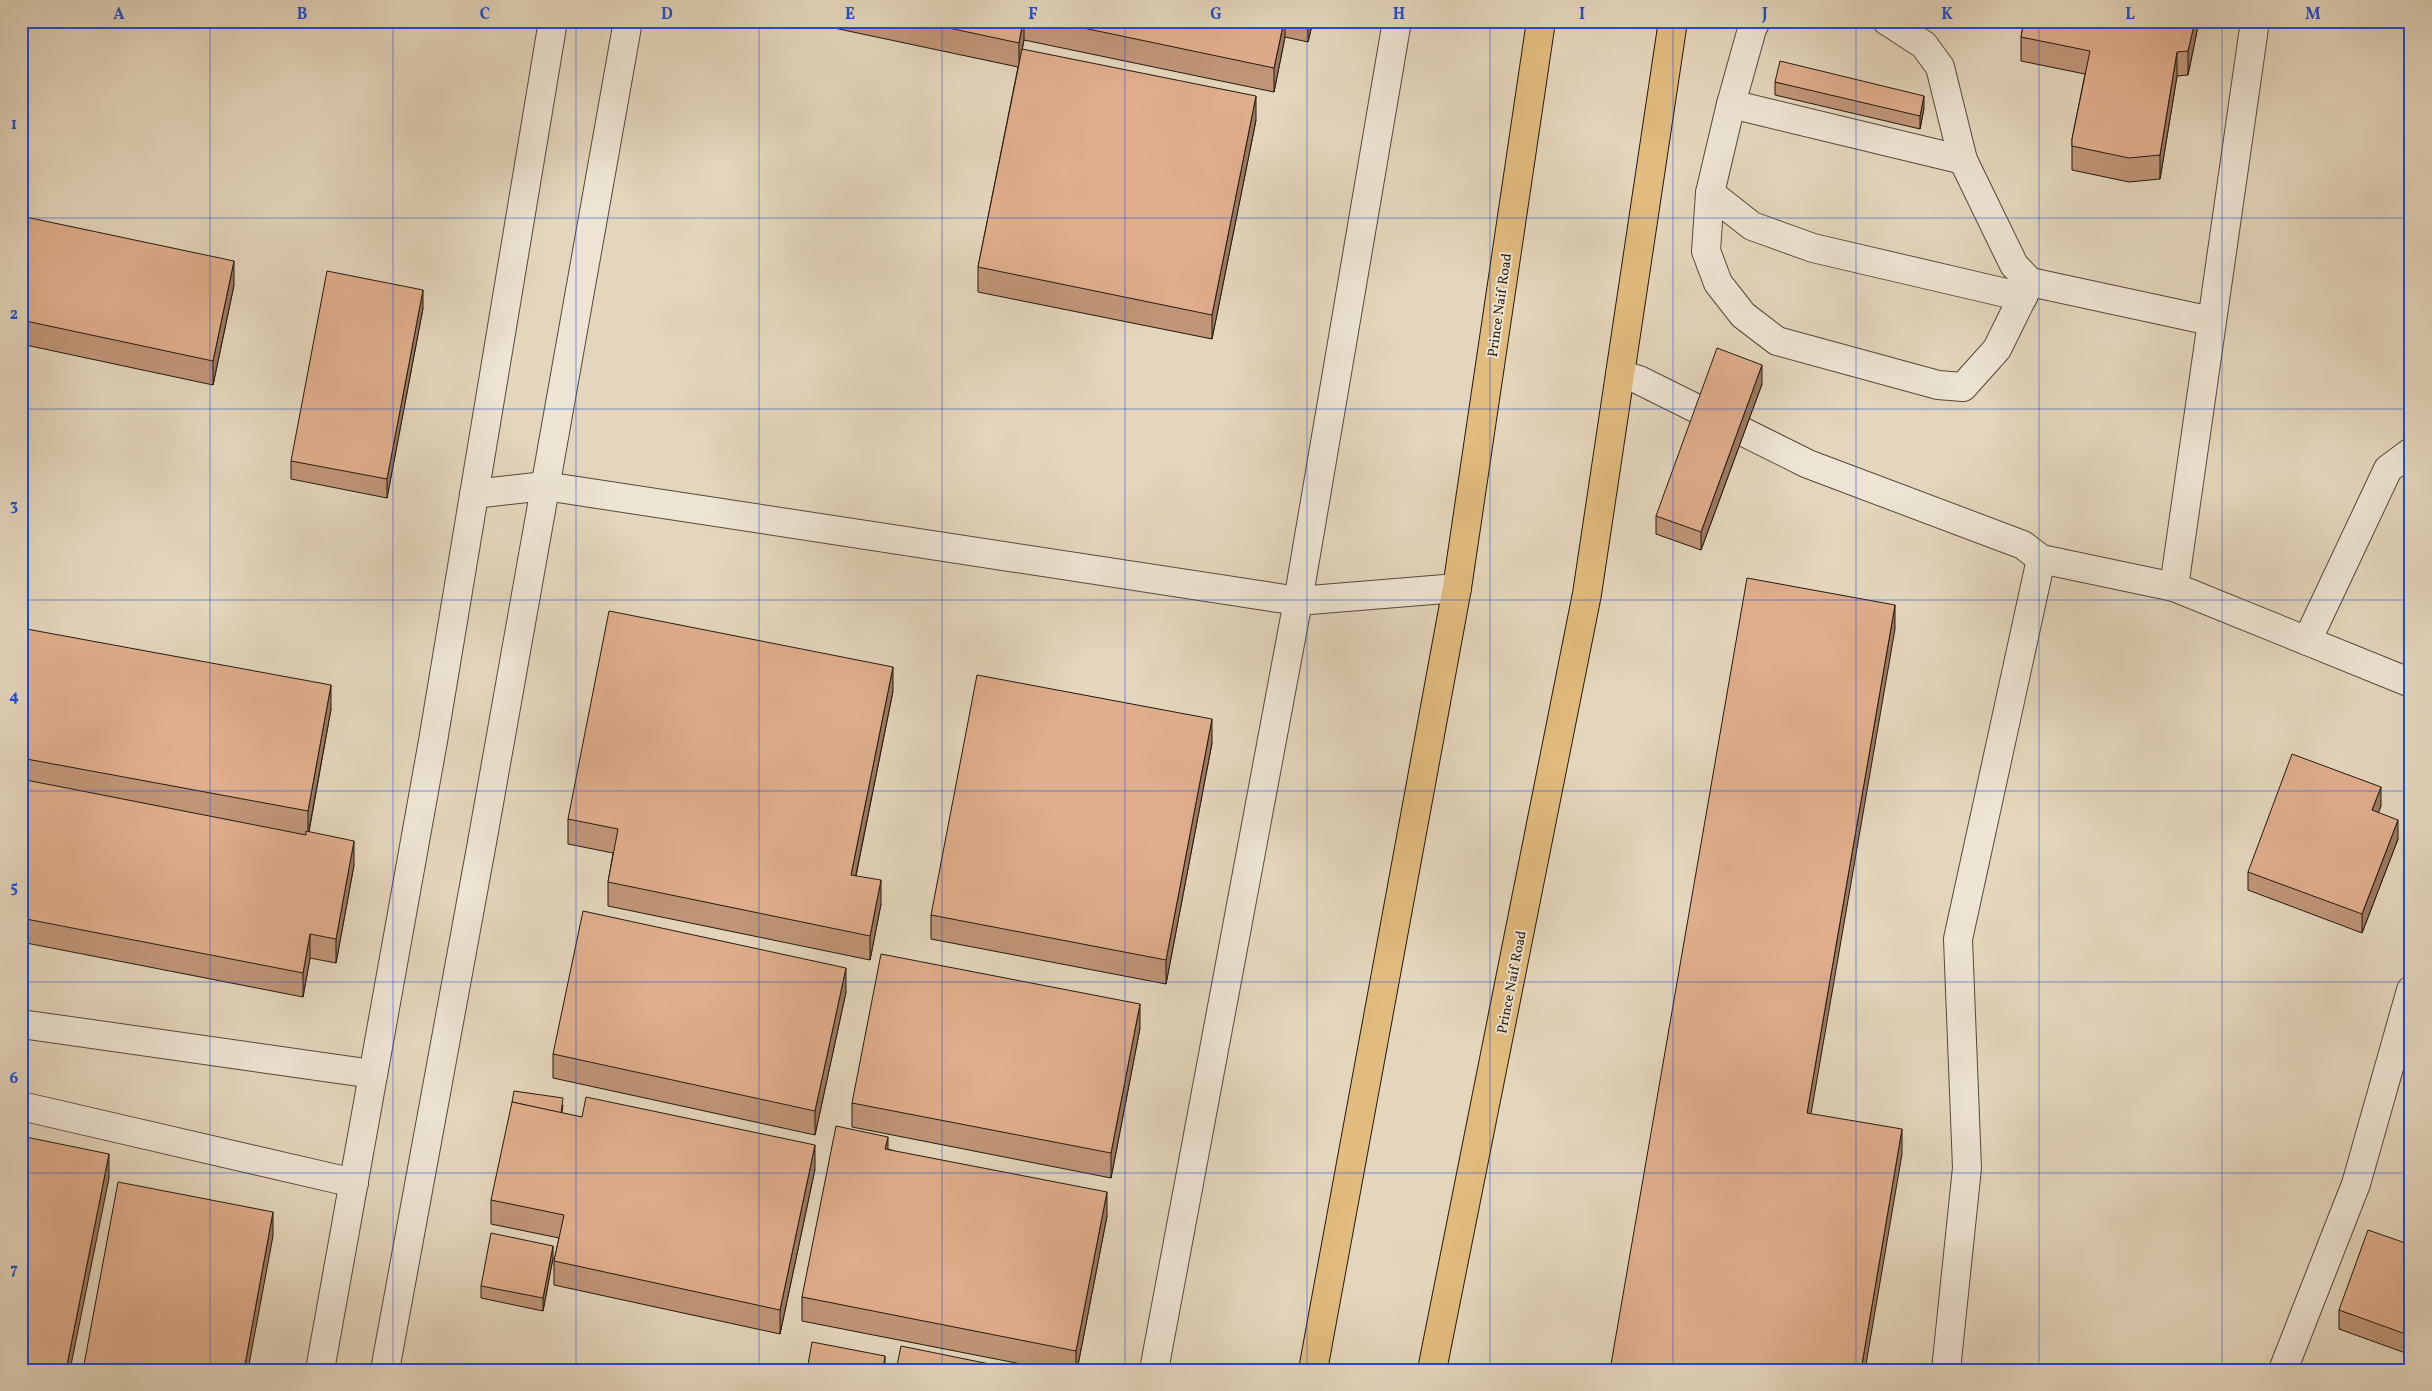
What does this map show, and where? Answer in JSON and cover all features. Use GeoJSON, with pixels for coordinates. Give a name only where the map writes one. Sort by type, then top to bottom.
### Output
{"type":"FeatureCollection","features":[{"type":"Feature","properties":{"kind":"main road","name":"Prince Naif Road"},"geometry":{"type":"LineString","coordinates":[[1313,1370],[1457,588],[1541,21]]}},
{"type":"Feature","properties":{"kind":"main road","name":"Prince Naif Road"},"geometry":{"type":"LineString","coordinates":[[1432,1370],[1587,594],[1672,21]]}},
{"type":"Feature","properties":{"kind":"street"},"geometry":{"type":"LineString","coordinates":[[320,1370],[433,741],[553,21]]}},
{"type":"Feature","properties":{"kind":"street"},"geometry":{"type":"LineString","coordinates":[[385,1370],[628,21]]}},
{"type":"Feature","properties":{"kind":"street"},"geometry":{"type":"LineString","coordinates":[[1154,1370],[1298,601],[1397,21]]}},
{"type":"Feature","properties":{"kind":"street"},"geometry":{"type":"LineString","coordinates":[[1756,21],[1731,104],[1710,193],[1706,251],[1718,283],[1743,315],[1777,341],[1938,385],[1963,387],[1997,348],[2027,290]]}},
{"type":"Feature","properties":{"kind":"street"},"geometry":{"type":"LineString","coordinates":[[1887,21],[1924,45],[1940,67],[1963,160],[2027,290]]}},
{"type":"Feature","properties":{"kind":"street"},"geometry":{"type":"LineString","coordinates":[[2174,586],[2255,21]]}},
{"type":"Feature","properties":{"kind":"street"},"geometry":{"type":"LineString","coordinates":[[1731,104],[1963,160]]}},
{"type":"Feature","properties":{"kind":"street"},"geometry":{"type":"LineString","coordinates":[[1710,193],[1752,226],[1813,248],[2027,290],[2211,321]]}},
{"type":"Feature","properties":{"kind":"street"},"geometry":{"type":"LineString","coordinates":[[1620,374],[1639,380],[1808,464],[2023,545],[2041,559],[2174,586],[2411,683]]}},
{"type":"Feature","properties":{"kind":"street"},"geometry":{"type":"LineString","coordinates":[[2307,640],[2388,469],[2411,452]]}},
{"type":"Feature","properties":{"kind":"street"},"geometry":{"type":"LineString","coordinates":[[474,494],[545,486],[1298,601],[1457,588]]}},
{"type":"Feature","properties":{"kind":"street"},"geometry":{"type":"LineString","coordinates":[[1946,1370],[1967,1168],[1958,939],[2041,559]]}},
{"type":"Feature","properties":{"kind":"street"},"geometry":{"type":"LineString","coordinates":[[2283,1370],[2356,1184],[2411,990]]}},
{"type":"Feature","properties":{"kind":"street"},"geometry":{"type":"LineString","coordinates":[[21,1024],[373,1074]]}},
{"type":"Feature","properties":{"kind":"street"},"geometry":{"type":"LineString","coordinates":[[21,1106],[354,1183]]}},
{"type":"Feature","properties":{"kind":"building"},"geometry":{"type":"Polygon","coordinates":[[[916,21],[1023,21],[1019,43],[916,21]]]}},
{"type":"Feature","properties":{"kind":"building"},"geometry":{"type":"Polygon","coordinates":[[[1050,21],[1284,21],[1274,68],[1050,21]]]}},
{"type":"Feature","properties":{"kind":"building"},"geometry":{"type":"Polygon","coordinates":[[[2024,21],[2195,21],[2188,51],[2177,52],[2160,155],[2129,158],[2072,146],[2090,51],[2021,37],[2024,21]]]}},
{"type":"Feature","properties":{"kind":"building"},"geometry":{"type":"Polygon","coordinates":[[[1022,49],[1256,96],[1212,315],[978,267],[1022,49]]]}},
{"type":"Feature","properties":{"kind":"building"},"geometry":{"type":"Polygon","coordinates":[[[1780,61],[1924,96],[1920,116],[1775,82],[1780,61]]]}},
{"type":"Feature","properties":{"kind":"building"},"geometry":{"type":"Polygon","coordinates":[[[21,216],[234,261],[213,361],[21,320],[21,216]]]}},
{"type":"Feature","properties":{"kind":"building"},"geometry":{"type":"Polygon","coordinates":[[[327,271],[423,290],[387,479],[291,461],[327,271]]]}},
{"type":"Feature","properties":{"kind":"building"},"geometry":{"type":"Polygon","coordinates":[[[1717,348],[1762,365],[1701,532],[1656,516],[1717,348]]]}},
{"type":"Feature","properties":{"kind":"building"},"geometry":{"type":"Polygon","coordinates":[[[1747,578],[1895,605],[1807,1113],[1902,1129],[1861,1370],[1610,1370],[1747,578]]]}},
{"type":"Feature","properties":{"kind":"building"},"geometry":{"type":"Polygon","coordinates":[[[609,611],[893,667],[851,875],[881,880],[870,936],[608,882],[618,829],[568,819],[609,611]]]}},
{"type":"Feature","properties":{"kind":"building"},"geometry":{"type":"Polygon","coordinates":[[[21,628],[331,685],[308,811],[21,758],[21,628]]]}},
{"type":"Feature","properties":{"kind":"building"},"geometry":{"type":"Polygon","coordinates":[[[977,675],[1212,719],[1166,960],[931,915],[977,675]]]}},
{"type":"Feature","properties":{"kind":"building"},"geometry":{"type":"Polygon","coordinates":[[[2292,754],[2381,787],[2372,810],[2398,820],[2362,914],[2248,872],[2292,754]]]}},
{"type":"Feature","properties":{"kind":"building"},"geometry":{"type":"Polygon","coordinates":[[[21,779],[306,835],[306,831],[354,841],[336,939],[310,934],[303,973],[21,918],[21,779]]]}},
{"type":"Feature","properties":{"kind":"building"},"geometry":{"type":"Polygon","coordinates":[[[583,911],[846,968],[815,1111],[553,1054],[583,911]]]}},
{"type":"Feature","properties":{"kind":"building"},"geometry":{"type":"Polygon","coordinates":[[[881,954],[1140,1004],[1111,1153],[852,1103],[881,954]]]}},
{"type":"Feature","properties":{"kind":"building"},"geometry":{"type":"Polygon","coordinates":[[[514,1091],[563,1098],[561,1113],[512,1102],[514,1091]]]}},
{"type":"Feature","properties":{"kind":"building"},"geometry":{"type":"Polygon","coordinates":[[[586,1097],[815,1145],[780,1310],[554,1261],[564,1215],[491,1200],[512,1102],[582,1117],[586,1097]]]}},
{"type":"Feature","properties":{"kind":"building"},"geometry":{"type":"Polygon","coordinates":[[[836,1126],[888,1137],[885,1149],[1107,1192],[1076,1351],[802,1297],[836,1126]]]}},
{"type":"Feature","properties":{"kind":"building"},"geometry":{"type":"Polygon","coordinates":[[[21,1136],[109,1154],[66,1370],[21,1370],[21,1136]]]}},
{"type":"Feature","properties":{"kind":"building"},"geometry":{"type":"Polygon","coordinates":[[[118,1182],[273,1212],[244,1370],[83,1370],[118,1182]]]}},
{"type":"Feature","properties":{"kind":"building"},"geometry":{"type":"Polygon","coordinates":[[[2368,1230],[2411,1245],[2411,1336],[2339,1310],[2368,1230]]]}},
{"type":"Feature","properties":{"kind":"building"},"geometry":{"type":"Polygon","coordinates":[[[491,1233],[553,1246],[543,1298],[481,1286],[491,1233]]]}},
{"type":"Feature","properties":{"kind":"building"},"geometry":{"type":"Polygon","coordinates":[[[812,1342],[885,1356],[883,1370],[807,1370],[812,1342]]]}},
{"type":"Feature","properties":{"kind":"building"},"geometry":{"type":"Polygon","coordinates":[[[901,1346],[1019,1370],[896,1370],[901,1346]]]}}]}
